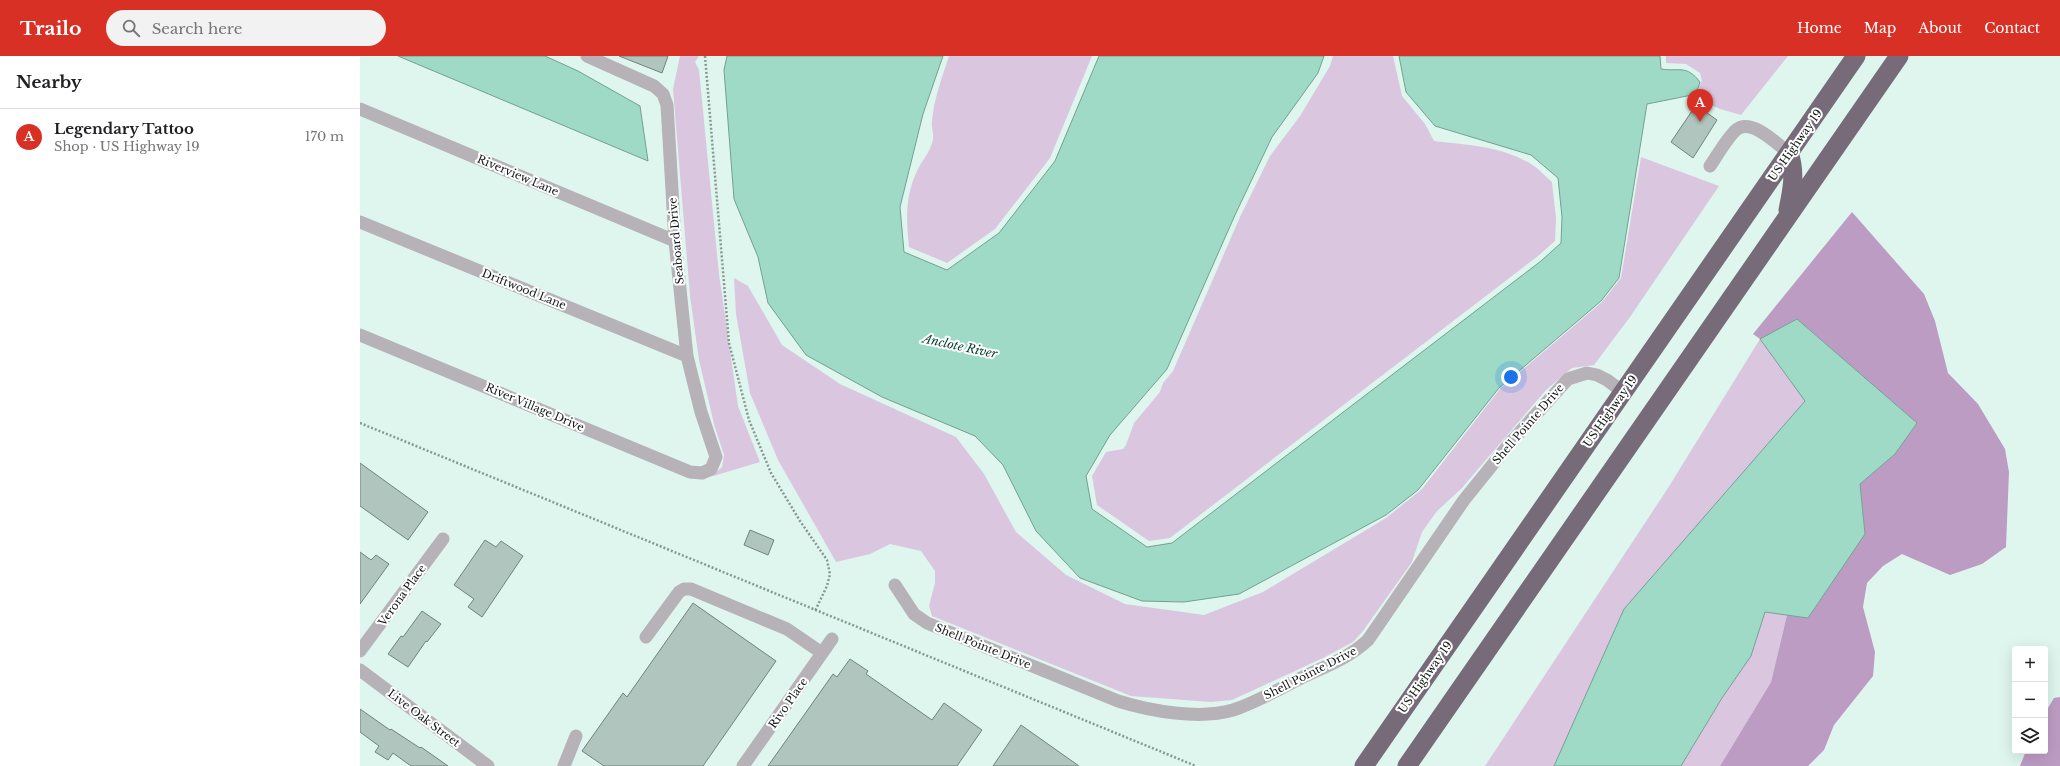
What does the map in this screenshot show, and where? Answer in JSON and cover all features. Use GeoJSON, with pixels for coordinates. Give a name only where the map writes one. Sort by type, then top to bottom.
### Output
{"type":"FeatureCollection","features":[{"type":"Feature","properties":{"kind":"highway","name":"US Highway 19"},"geometry":{"type":"LineString","coordinates":[[1364,766],[1856,56]]}},
{"type":"Feature","properties":{"kind":"highway"},"geometry":{"type":"LineString","coordinates":[[1407,766],[1898,56]]}},
{"type":"Feature","properties":{"kind":"highway"},"geometry":{"type":"LineString","coordinates":[[1787,216],[1794,178],[1793,166],[1789,153]]}},
{"type":"Feature","properties":{"kind":"street","name":"Seaboard Drive"},"geometry":{"type":"LineString","coordinates":[[587,56],[654,86],[663,94],[667,105],[675,241],[687,356],[701,412],[716,457],[711,469]]}},
{"type":"Feature","properties":{"kind":"street","name":"Riverview Lane"},"geometry":{"type":"LineString","coordinates":[[360,109],[675,241]]}},
{"type":"Feature","properties":{"kind":"street"},"geometry":{"type":"LineString","coordinates":[[1710,166],[1735,130],[1742,127],[1751,127],[1761,132],[1789,153]]}},
{"type":"Feature","properties":{"kind":"street","name":"Driftwood Lane"},"geometry":{"type":"LineString","coordinates":[[360,222],[687,356]]}},
{"type":"Feature","properties":{"kind":"street","name":"River Village Drive"},"geometry":{"type":"LineString","coordinates":[[360,335],[690,472],[702,473],[711,469]]}},
{"type":"Feature","properties":{"kind":"street","name":"Shell Pointe Drive"},"geometry":{"type":"LineString","coordinates":[[895,585],[914,614],[927,623],[1118,701],[1138,707],[1163,711],[1202,714],[1224,712],[1243,706],[1350,654],[1368,640],[1464,500],[1510,443],[1568,379],[1587,373],[1597,375],[1607,380],[1623,392]]}},
{"type":"Feature","properties":{"kind":"street","name":"Verona Place"},"geometry":{"type":"LineString","coordinates":[[360,651],[443,539]]}},
{"type":"Feature","properties":{"kind":"street"},"geometry":{"type":"LineString","coordinates":[[646,637],[679,592],[684,589],[691,589],[787,629],[822,653]]}},
{"type":"Feature","properties":{"kind":"street","name":"Rivo Place"},"geometry":{"type":"LineString","coordinates":[[743,766],[832,639]]}},
{"type":"Feature","properties":{"kind":"street","name":"Live Oak Street"},"geometry":{"type":"LineString","coordinates":[[360,670],[488,766]]}},
{"type":"Feature","properties":{"kind":"street"},"geometry":{"type":"LineString","coordinates":[[564,766],[576,736]]}},
{"type":"Feature","properties":{"kind":"path"},"geometry":{"type":"LineString","coordinates":[[705,56],[729,344],[749,420],[771,473],[800,521],[827,560],[830,574],[827,586],[816,611]]}},
{"type":"Feature","properties":{"kind":"path"},"geometry":{"type":"LineString","coordinates":[[360,423],[1196,766]]}},
{"type":"Feature","properties":{"kind":"shaded area"},"geometry":{"type":"Polygon","coordinates":[[[680,56],[699,56],[695,62],[699,70],[719,274],[738,406],[760,462],[710,477],[722,467],[724,455],[714,424],[699,360],[690,296],[673,89],[680,56]]]}},
{"type":"Feature","properties":{"kind":"shaded area"},"geometry":{"type":"Polygon","coordinates":[[[949,56],[1092,56],[1050,158],[995,229],[947,263],[909,247],[907,217],[909,198],[914,179],[932,143],[932,123],[935,105],[949,56]]]}},
{"type":"Feature","properties":{"kind":"shaded area"},"geometry":{"type":"Polygon","coordinates":[[[1333,56],[1393,56],[1402,96],[1425,124],[1434,141],[1473,145],[1498,150],[1522,159],[1538,169],[1552,182],[1556,218],[1555,241],[1538,256],[1170,538],[1149,541],[1097,505],[1092,476],[1106,452],[1123,449],[1126,445],[1134,423],[1160,392],[1163,383],[1173,371],[1240,217],[1270,156],[1300,116],[1330,66],[1333,56]]]}},
{"type":"Feature","properties":{"kind":"shaded area"},"geometry":{"type":"Polygon","coordinates":[[[1666,56],[1788,56],[1741,115],[1720,109],[1693,97],[1702,81],[1700,73],[1686,64],[1666,63],[1666,56]]]}},
{"type":"Feature","properties":{"kind":"shaded area"},"geometry":{"type":"Polygon","coordinates":[[[1641,157],[1719,186],[1630,317],[1594,365],[1572,368],[1546,390],[1461,489],[1437,511],[1422,532],[1412,562],[1363,631],[1353,642],[1323,658],[1232,700],[1211,702],[1131,696],[932,616],[929,606],[935,583],[935,571],[921,551],[890,544],[870,554],[836,562],[778,460],[750,393],[736,314],[734,278],[748,286],[782,345],[840,384],[956,437],[984,474],[1016,532],[1066,575],[1125,604],[1204,615],[1263,592],[1386,518],[1422,489],[1500,389],[1602,302],[1621,278],[1641,157]]]}},
{"type":"Feature","properties":{"kind":"shaded area"},"geometry":{"type":"Polygon","coordinates":[[[1852,212],[1924,294],[1935,321],[1948,373],[1978,404],[2005,449],[2009,472],[2006,547],[1982,564],[1950,575],[1902,554],[1883,566],[1867,583],[1863,607],[1875,652],[1873,676],[1834,725],[1824,750],[1808,766],[1720,766],[1771,682],[1787,615],[1808,618],[1865,534],[1860,484],[1895,454],[1917,423],[1797,319],[1760,339],[1753,334],[1852,212]]]}},
{"type":"Feature","properties":{"kind":"shaded area"},"geometry":{"type":"Polygon","coordinates":[[[1760,339],[1805,401],[1624,609],[1554,766],[1485,766],[1668,488],[1760,339]]]}},
{"type":"Feature","properties":{"kind":"shaded area"},"geometry":{"type":"Polygon","coordinates":[[[1765,612],[1787,615],[1771,682],[1720,766],[1681,766],[1722,698],[1751,656],[1765,612]]]}},
{"type":"Feature","properties":{"kind":"shaded area"},"geometry":{"type":"Polygon","coordinates":[[[2060,697],[2060,766],[2020,766],[2025,754],[2048,754],[2048,708],[2054,698],[2060,697]]]}},
{"type":"Feature","properties":{"kind":"water"},"geometry":{"type":"Polygon","coordinates":[[[398,56],[545,56],[578,71],[640,106],[648,161],[398,56]]]}},
{"type":"Feature","properties":{"kind":"water","name":"Anclote River"},"geometry":{"type":"Polygon","coordinates":[[[727,56],[943,56],[923,114],[900,207],[904,252],[947,270],[999,233],[1055,161],[1099,56],[1324,56],[1318,73],[1272,137],[1235,215],[1167,369],[1110,435],[1086,476],[1092,509],[1147,547],[1172,543],[1541,261],[1561,243],[1562,217],[1558,178],[1531,155],[1435,126],[1406,92],[1399,56],[1660,56],[1661,69],[1686,71],[1695,76],[1700,82],[1698,88],[1692,95],[1647,104],[1619,278],[1601,301],[1499,388],[1418,490],[1386,515],[1239,594],[1184,602],[1142,601],[1080,578],[1036,531],[1003,465],[975,436],[882,397],[806,355],[768,303],[758,257],[734,199],[724,70],[727,56]]]}},
{"type":"Feature","properties":{"kind":"water"},"geometry":{"type":"Polygon","coordinates":[[[1797,319],[1917,423],[1895,454],[1860,484],[1865,534],[1808,618],[1765,612],[1751,656],[1722,698],[1681,766],[1554,766],[1624,609],[1805,401],[1760,339],[1797,319]]]}},
{"type":"Feature","properties":{"kind":"building"},"geometry":{"type":"Polygon","coordinates":[[[619,56],[668,56],[662,73],[619,56]]]}},
{"type":"Feature","properties":{"kind":"building"},"geometry":{"type":"Polygon","coordinates":[[[1696,105],[1717,120],[1693,158],[1671,142],[1696,105]]]}},
{"type":"Feature","properties":{"kind":"building"},"geometry":{"type":"Polygon","coordinates":[[[360,463],[428,512],[408,540],[360,506],[360,463]]]}},
{"type":"Feature","properties":{"kind":"building"},"geometry":{"type":"Polygon","coordinates":[[[750,530],[774,540],[768,555],[744,545],[750,530]]]}},
{"type":"Feature","properties":{"kind":"building"},"geometry":{"type":"Polygon","coordinates":[[[485,540],[496,547],[501,541],[523,556],[482,617],[468,607],[474,599],[454,585],[485,540]]]}},
{"type":"Feature","properties":{"kind":"building"},"geometry":{"type":"Polygon","coordinates":[[[360,552],[371,560],[376,555],[389,564],[360,604],[360,552]]]}},
{"type":"Feature","properties":{"kind":"building"},"geometry":{"type":"Polygon","coordinates":[[[693,603],[776,661],[703,766],[604,766],[582,751],[623,693],[627,697],[693,603]]]}},
{"type":"Feature","properties":{"kind":"building"},"geometry":{"type":"Polygon","coordinates":[[[422,611],[441,624],[427,642],[426,641],[408,667],[388,654],[401,636],[403,637],[422,611]]]}},
{"type":"Feature","properties":{"kind":"building"},"geometry":{"type":"Polygon","coordinates":[[[850,659],[868,671],[866,674],[932,720],[944,703],[982,730],[957,766],[768,766],[833,674],[837,677],[850,659]]]}},
{"type":"Feature","properties":{"kind":"building"},"geometry":{"type":"Polygon","coordinates":[[[360,709],[390,730],[391,729],[420,748],[421,747],[448,766],[411,766],[393,753],[388,760],[375,752],[379,746],[360,732],[360,709]]]}},
{"type":"Feature","properties":{"kind":"building"},"geometry":{"type":"Polygon","coordinates":[[[1021,725],[1079,766],[993,766],[1021,725]]]}},
{"type":"Feature","properties":{"kind":"place","name":"Legendary Tattoo"},"geometry":{"type":"Point","coordinates":[1700,122]}}]}
